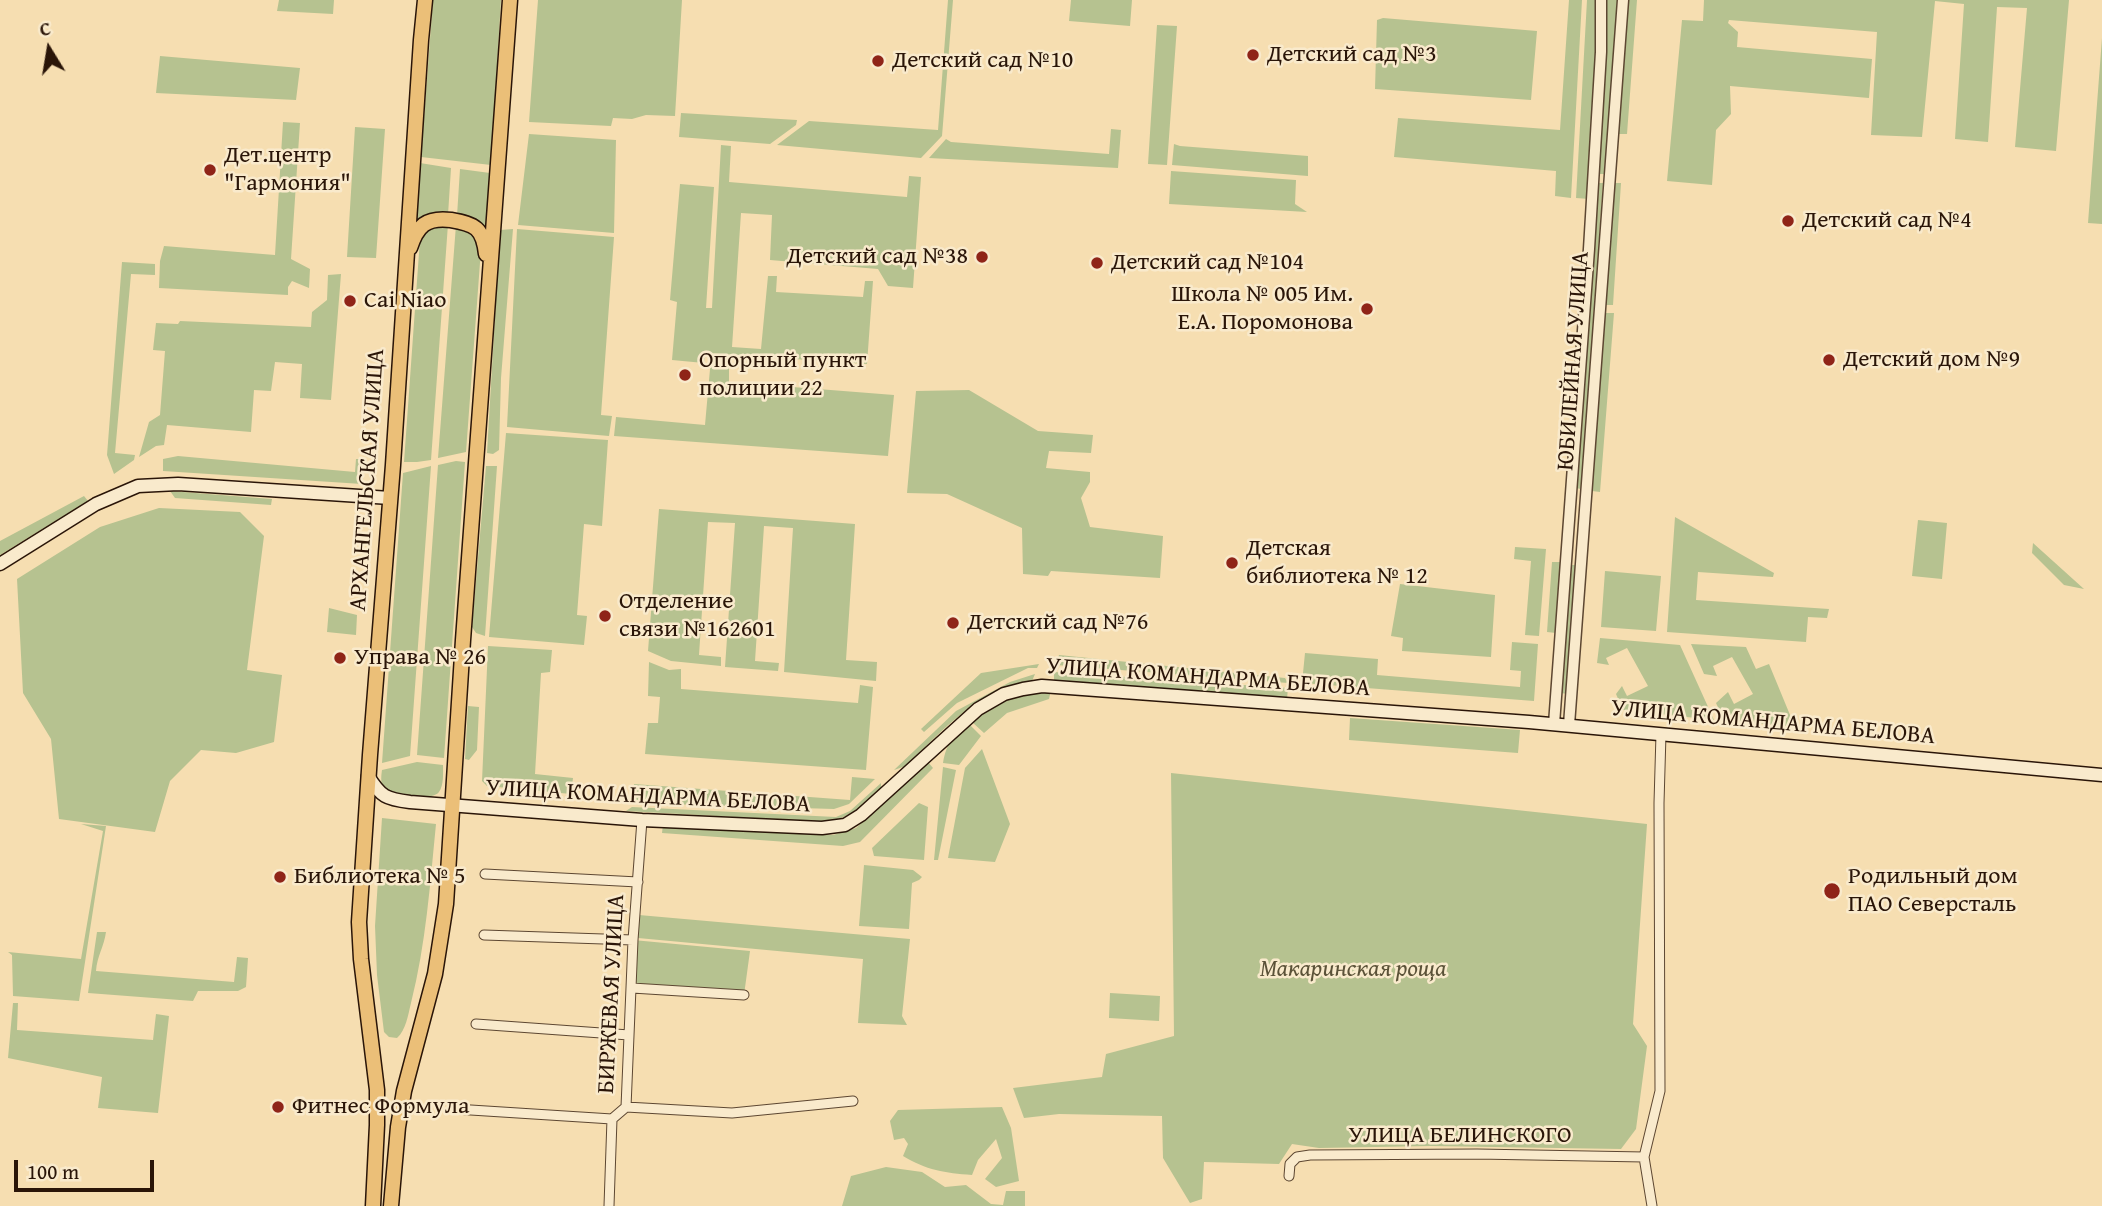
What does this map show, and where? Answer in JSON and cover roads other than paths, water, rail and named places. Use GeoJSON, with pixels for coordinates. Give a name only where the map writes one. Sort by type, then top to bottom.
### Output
{"type":"FeatureCollection","features":[{"type":"Feature","properties":{"kind":"main road","name":"АРХАНГЕЛЬСКАЯ УЛИЦА"},"geometry":{"type":"LineString","coordinates":[[373,1206],[377,1090],[359,922],[425,0]]}},
{"type":"Feature","properties":{"kind":"main road"},"geometry":{"type":"LineString","coordinates":[[391,1206],[404,1091],[442,939],[510,0]]}},
{"type":"Feature","properties":{"kind":"main road"},"geometry":{"type":"LineString","coordinates":[[405,264],[415,234],[421,226],[440,219],[466,222],[480,231],[485,240],[489,276]]}},
{"type":"Feature","properties":{"kind":"main road"},"geometry":{"type":"LineString","coordinates":[[0,564],[96,504],[138,486],[178,484],[390,498]]}},
{"type":"Feature","properties":{"kind":"main road","name":"УЛИЦА КОМАНДАРМА БЕЛОВА"},"geometry":{"type":"LineString","coordinates":[[368,776],[383,796],[392,800],[642,820],[822,828],[845,825],[861,815],[978,709],[1004,694],[1042,686],[1569,725],[2102,775]]}},
{"type":"Feature","properties":{"kind":"street","name":"ЮБИЛЕЙНАЯ УЛИЦА"},"geometry":{"type":"LineString","coordinates":[[1554,724],[1594,178],[1601,0]]}},
{"type":"Feature","properties":{"kind":"street","name":"ЮБИЛЕЙНАЯ УЛИЦА"},"geometry":{"type":"LineString","coordinates":[[1569,725],[1623,0]]}},
{"type":"Feature","properties":{"kind":"street"},"geometry":{"type":"LineString","coordinates":[[1594,178],[1608,179]]}},
{"type":"Feature","properties":{"kind":"street"},"geometry":{"type":"LineString","coordinates":[[1571,494],[1586,495]]}},
{"type":"Feature","properties":{"kind":"street"},"geometry":{"type":"LineString","coordinates":[[1652,1206],[1644,1157],[1660,1091],[1661,734]]}},
{"type":"Feature","properties":{"kind":"street","name":"БИРЖЕВАЯ УЛИЦА"},"geometry":{"type":"LineString","coordinates":[[609,1206],[612,1119],[626,1107],[633,940],[642,820]]}},
{"type":"Feature","properties":{"kind":"street"},"geometry":{"type":"LineString","coordinates":[[485,874],[638,882]]}},
{"type":"Feature","properties":{"kind":"street"},"geometry":{"type":"LineString","coordinates":[[484,935],[633,940]]}},
{"type":"Feature","properties":{"kind":"street"},"geometry":{"type":"LineString","coordinates":[[632,988],[744,995]]}},
{"type":"Feature","properties":{"kind":"street"},"geometry":{"type":"LineString","coordinates":[[476,1024],[629,1035]]}},
{"type":"Feature","properties":{"kind":"street"},"geometry":{"type":"LineString","coordinates":[[626,1107],[732,1113],[853,1101]]}},
{"type":"Feature","properties":{"kind":"street"},"geometry":{"type":"LineString","coordinates":[[455,1109],[612,1119]]}},
{"type":"Feature","properties":{"kind":"street","name":"УЛИЦА БЕЛИНСКОГО"},"geometry":{"type":"LineString","coordinates":[[1289,1175],[1290,1164],[1297,1157],[1310,1155],[1644,1157]]}},
{"type":"Feature","properties":{"kind":"place","name":"Детский сад №3"},"geometry":{"type":"Point","coordinates":[1253,55]}},
{"type":"Feature","properties":{"kind":"place","name":"Детский сад №10"},"geometry":{"type":"Point","coordinates":[878,61]}},
{"type":"Feature","properties":{"kind":"place","name":"Дет.центр \"Гармония\""},"geometry":{"type":"Point","coordinates":[210,170]}},
{"type":"Feature","properties":{"kind":"place","name":"Детский сад №4"},"geometry":{"type":"Point","coordinates":[1788,221]}},
{"type":"Feature","properties":{"kind":"place","name":"Детский сад №38"},"geometry":{"type":"Point","coordinates":[982,257]}},
{"type":"Feature","properties":{"kind":"place","name":"Детский сад №104"},"geometry":{"type":"Point","coordinates":[1097,263]}},
{"type":"Feature","properties":{"kind":"place","name":"Cai Niao"},"geometry":{"type":"Point","coordinates":[350,301]}},
{"type":"Feature","properties":{"kind":"place","name":"Школа № 005 Им. Е.А. Поромонова"},"geometry":{"type":"Point","coordinates":[1367,309]}},
{"type":"Feature","properties":{"kind":"place","name":"Детский дом №9"},"geometry":{"type":"Point","coordinates":[1829,360]}},
{"type":"Feature","properties":{"kind":"place","name":"Опорный пункт полиции 22"},"geometry":{"type":"Point","coordinates":[685,375]}},
{"type":"Feature","properties":{"kind":"place","name":"Детская библиотека № 12"},"geometry":{"type":"Point","coordinates":[1232,563]}},
{"type":"Feature","properties":{"kind":"place","name":"Отделение связи №162601"},"geometry":{"type":"Point","coordinates":[605,616]}},
{"type":"Feature","properties":{"kind":"place","name":"Детский сад №76"},"geometry":{"type":"Point","coordinates":[953,623]}},
{"type":"Feature","properties":{"kind":"place","name":"Управа № 26"},"geometry":{"type":"Point","coordinates":[340,658]}},
{"type":"Feature","properties":{"kind":"place","name":"Библиотека № 5"},"geometry":{"type":"Point","coordinates":[280,877]}},
{"type":"Feature","properties":{"kind":"place","name":"Родильный дом ПАО Северсталь"},"geometry":{"type":"Point","coordinates":[1832,891]}},
{"type":"Feature","properties":{"kind":"place","name":"Фитнес Формула"},"geometry":{"type":"Point","coordinates":[278,1107]}},
{"type":"Feature","properties":{"kind":"park label","name":"Макаринская роща"},"geometry":{"type":"Point","coordinates":[1353,970]}}]}
